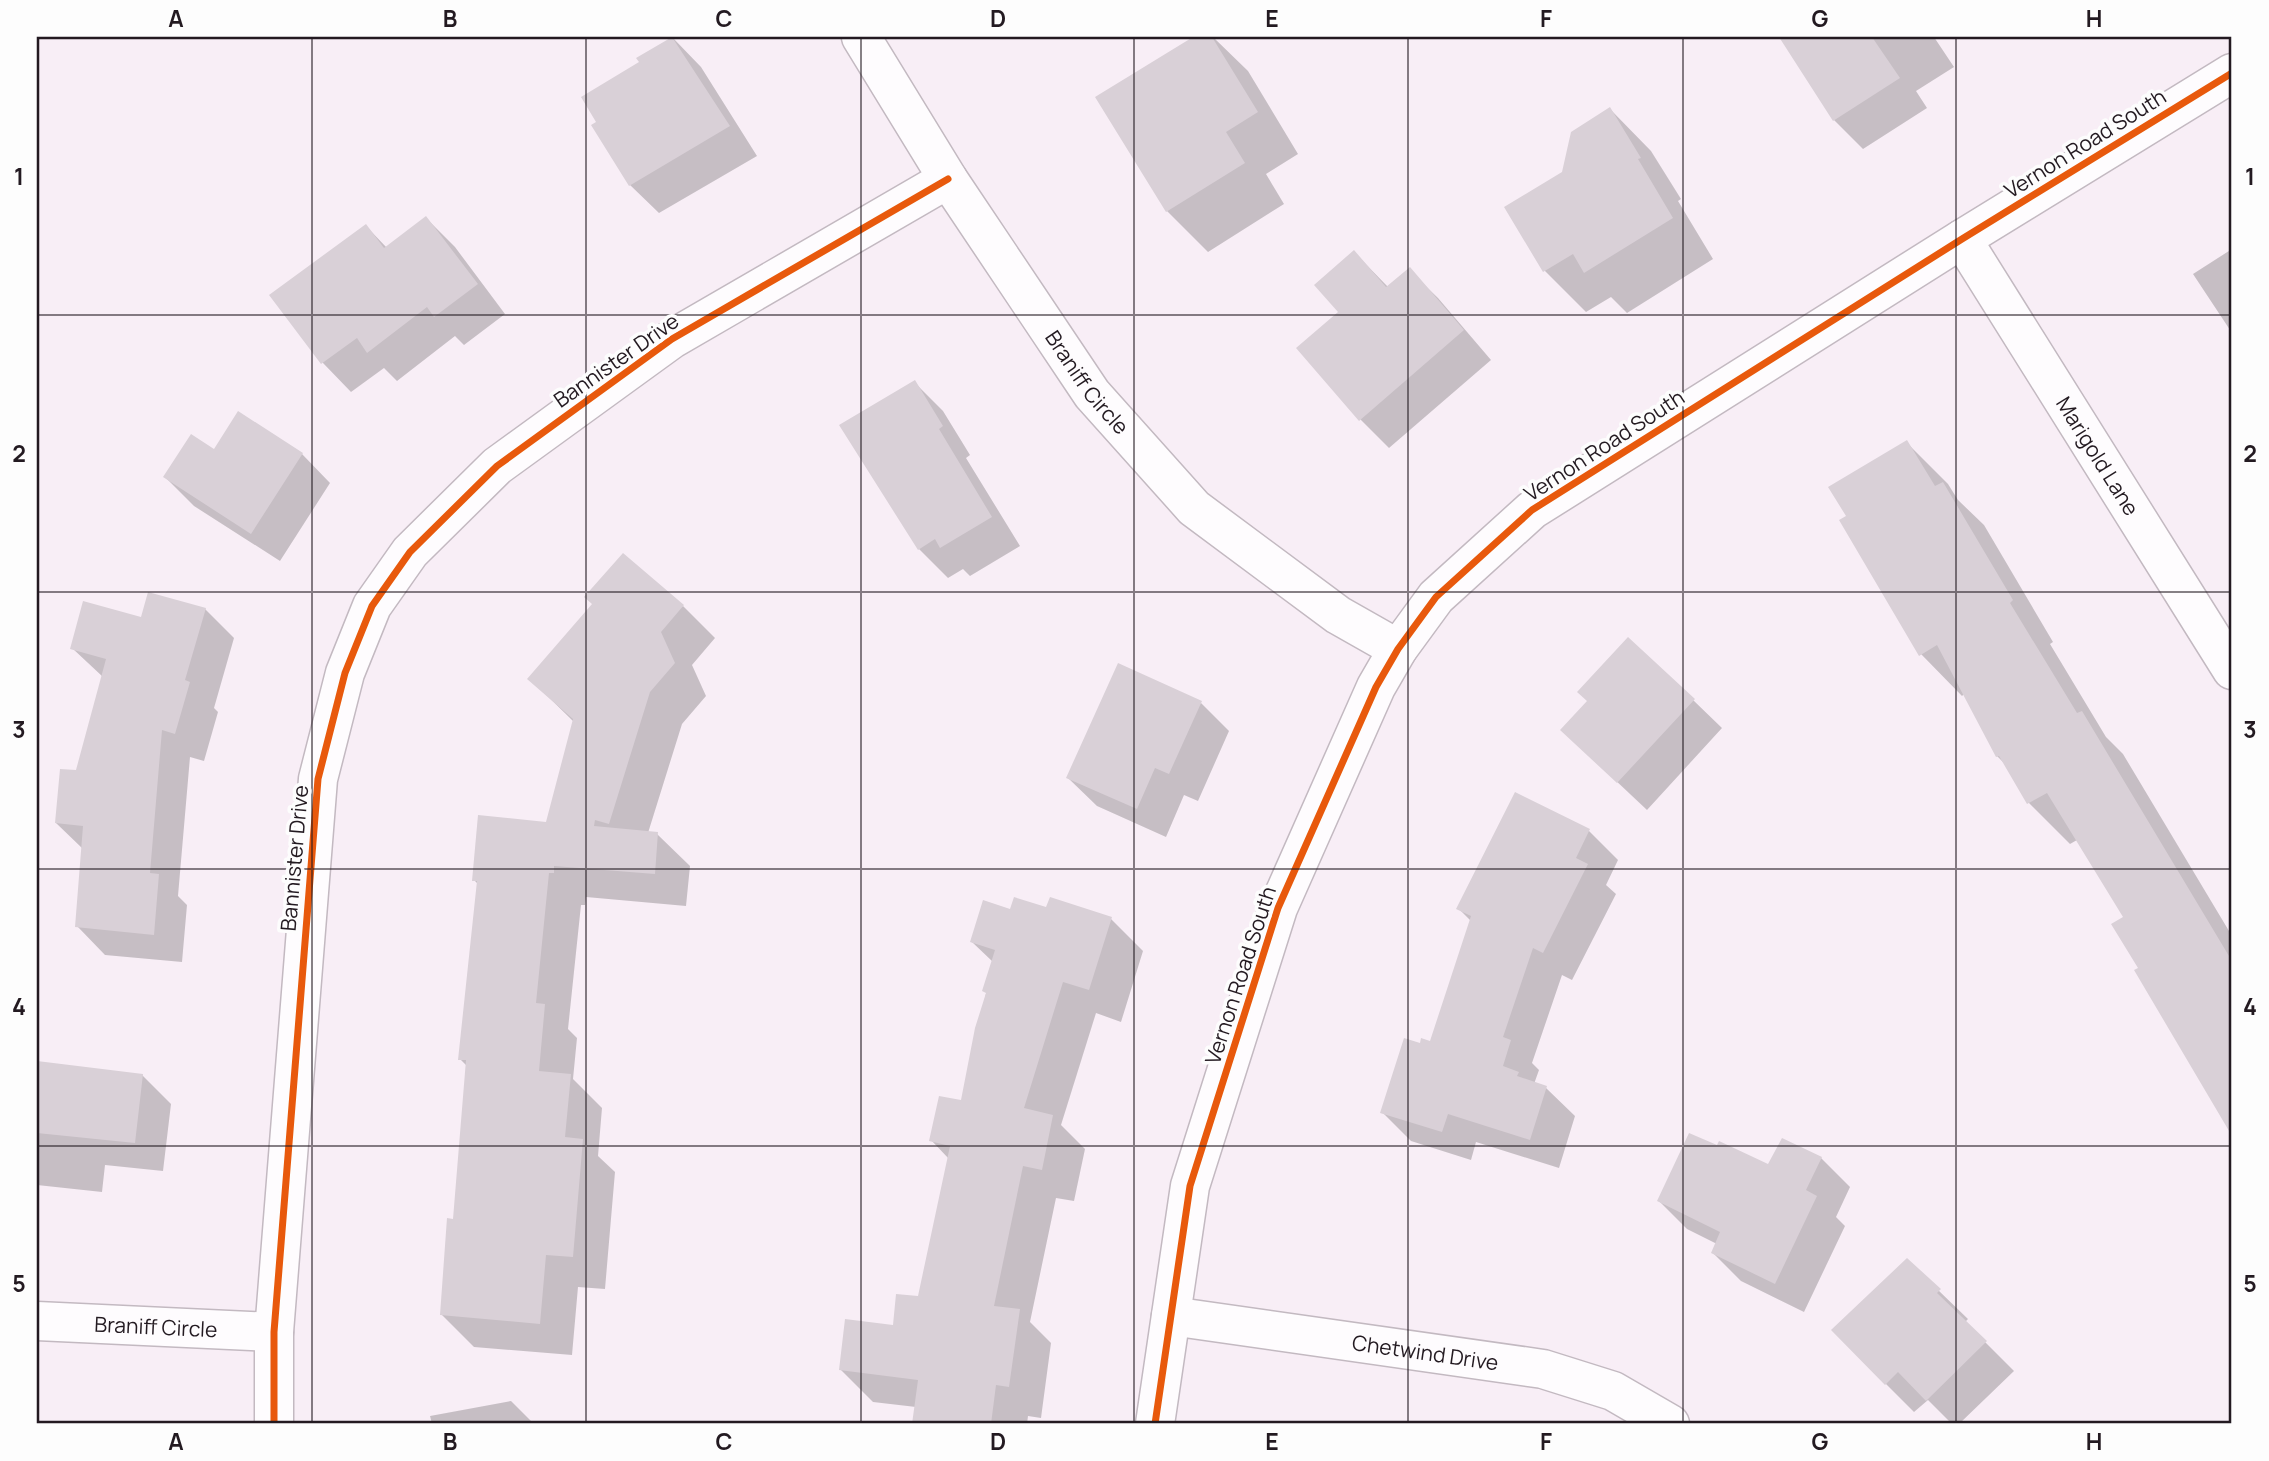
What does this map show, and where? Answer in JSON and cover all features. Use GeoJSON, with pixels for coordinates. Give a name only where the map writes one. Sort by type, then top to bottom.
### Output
{"type":"FeatureCollection","features":[{"type":"Feature","properties":{"kind":"street","name":"Braniff Circle"},"geometry":{"type":"LineString","coordinates":[[861,37],[948,179],[1092,394],[1194,508],[1338,615],[1398,649]]}},
{"type":"Feature","properties":{"kind":"street","name":"Vernon Road South"},"geometry":{"type":"LineString","coordinates":[[1155,1424],[1190,1185],[1278,908],[1376,687],[1398,649],[1436,597],[1532,510],[1962,239],[2232,73]]}},
{"type":"Feature","properties":{"kind":"street","name":"Bannister Drive"},"geometry":{"type":"LineString","coordinates":[[274,1424],[274,1332],[318,779],[345,673],[372,606],[410,552],[497,466],[672,339],[948,179]]}},
{"type":"Feature","properties":{"kind":"street","name":"Marigold Lane"},"geometry":{"type":"LineString","coordinates":[[1962,239],[2232,670]]}},
{"type":"Feature","properties":{"kind":"street","name":"Chetwind Drive"},"geometry":{"type":"LineString","coordinates":[[1171,1316],[1543,1368],[1613,1391],[1670,1424]]}},
{"type":"Feature","properties":{"kind":"street","name":"Braniff Circle"},"geometry":{"type":"LineString","coordinates":[[37,1321],[274,1332]]}},
{"type":"Feature","properties":{"kind":"building"},"geometry":{"type":"Polygon","coordinates":[[[672,37],[730,126],[629,186],[591,125],[596,122],[581,97],[639,62],[636,58],[672,37]]]}},
{"type":"Feature","properties":{"kind":"building"},"geometry":{"type":"Polygon","coordinates":[[[1193,37],[1212,37],[1258,112],[1226,132],[1245,163],[1166,212],[1095,97],[1193,37]]]}},
{"type":"Feature","properties":{"kind":"building"},"geometry":{"type":"Polygon","coordinates":[[[1779,37],[1872,37],[1900,78],[1833,121],[1779,37]]]}},
{"type":"Feature","properties":{"kind":"building"},"geometry":{"type":"Polygon","coordinates":[[[1610,107],[1673,218],[1584,273],[1573,254],[1543,272],[1504,207],[1562,172],[1571,132],[1610,107]]]}},
{"type":"Feature","properties":{"kind":"building"},"geometry":{"type":"Polygon","coordinates":[[[426,216],[478,284],[434,317],[427,307],[367,353],[357,338],[321,364],[269,295],[366,224],[384,248],[426,216]]]}},
{"type":"Feature","properties":{"kind":"building"},"geometry":{"type":"Polygon","coordinates":[[[1354,250],[1386,287],[1410,267],[1464,330],[1359,421],[1296,348],[1338,312],[1314,285],[1354,250]]]}},
{"type":"Feature","properties":{"kind":"building"},"geometry":{"type":"Polygon","coordinates":[[[915,380],[943,426],[939,429],[992,517],[940,548],[935,539],[918,550],[839,425],[915,380]]]}},
{"type":"Feature","properties":{"kind":"building"},"geometry":{"type":"Polygon","coordinates":[[[238,411],[303,453],[251,534],[163,477],[191,434],[214,449],[238,411]]]}},
{"type":"Feature","properties":{"kind":"building"},"geometry":{"type":"Polygon","coordinates":[[[1907,440],[1935,486],[1943,482],[2013,600],[2010,603],[2077,713],[2082,711],[2232,961],[2232,1136],[2134,970],[2138,968],[2111,924],[2123,917],[2047,793],[2027,804],[1999,756],[1996,757],[1937,645],[1919,656],[1839,520],[1846,516],[1828,487],[1907,440]]]}},
{"type":"Feature","properties":{"kind":"building"},"geometry":{"type":"Polygon","coordinates":[[[623,553],[684,605],[661,632],[675,663],[650,692],[609,824],[595,820],[594,826],[658,832],[655,874],[554,866],[554,873],[549,873],[536,1003],[545,1004],[539,1071],[571,1074],[565,1137],[583,1139],[573,1257],[546,1255],[540,1324],[440,1315],[447,1218],[453,1219],[466,1060],[458,1060],[477,881],[472,881],[478,815],[546,822],[573,719],[527,679],[592,604],[584,597],[623,553]]]}},
{"type":"Feature","properties":{"kind":"building"},"geometry":{"type":"Polygon","coordinates":[[[148,592],[206,608],[185,680],[190,682],[175,734],[162,730],[150,873],[159,874],[154,935],[75,927],[83,826],[55,823],[60,769],[76,770],[106,659],[70,649],[83,601],[141,617],[148,592]]]}},
{"type":"Feature","properties":{"kind":"building"},"geometry":{"type":"Polygon","coordinates":[[[1628,637],[1695,699],[1617,783],[1560,730],[1587,701],[1577,692],[1628,637]]]}},
{"type":"Feature","properties":{"kind":"building"},"geometry":{"type":"Polygon","coordinates":[[[1118,663],[1202,701],[1169,774],[1155,768],[1137,809],[1066,778],[1118,663]]]}},
{"type":"Feature","properties":{"kind":"building"},"geometry":{"type":"Polygon","coordinates":[[[1515,792],[1590,829],[1576,858],[1588,864],[1543,953],[1533,948],[1503,1037],[1511,1040],[1503,1066],[1519,1072],[1517,1076],[1547,1086],[1530,1140],[1448,1114],[1442,1132],[1380,1113],[1404,1038],[1420,1043],[1421,1038],[1430,1041],[1471,916],[1456,909],[1515,792]]]}},
{"type":"Feature","properties":{"kind":"building"},"geometry":{"type":"Polygon","coordinates":[[[1014,897],[1046,907],[1050,897],[1112,917],[1089,990],[1063,982],[1024,1108],[1053,1115],[1042,1170],[1023,1166],[994,1306],[1020,1309],[1009,1387],[996,1385],[991,1424],[912,1424],[918,1380],[839,1370],[845,1319],[893,1325],[896,1294],[918,1296],[950,1146],[929,1141],[939,1096],[961,1100],[975,1028],[986,993],[982,991],[995,950],[970,942],[983,900],[1010,909],[1014,897]]]}},
{"type":"Feature","properties":{"kind":"building"},"geometry":{"type":"Polygon","coordinates":[[[37,1061],[143,1074],[135,1143],[37,1133],[37,1061]]]}},
{"type":"Feature","properties":{"kind":"building"},"geometry":{"type":"Polygon","coordinates":[[[1689,1133],[1717,1145],[1719,1141],[1768,1164],[1782,1138],[1822,1157],[1806,1190],[1817,1196],[1775,1284],[1711,1253],[1720,1232],[1657,1201],[1689,1133]]]}},
{"type":"Feature","properties":{"kind":"building"},"geometry":{"type":"Polygon","coordinates":[[[1907,1258],[1941,1289],[1937,1293],[1987,1341],[1926,1401],[1898,1372],[1885,1385],[1831,1330],[1907,1258]]]}},
{"type":"Feature","properties":{"kind":"cycle path"},"geometry":{"type":"LineString","coordinates":[[1155,1424],[1190,1186],[1278,908],[1376,687],[1398,649],[1436,597],[1532,510],[1962,239],[2232,73]]}},
{"type":"Feature","properties":{"kind":"cycle path"},"geometry":{"type":"LineString","coordinates":[[274,1424],[274,1332],[318,779],[345,673],[372,606],[410,552],[497,466],[672,339],[948,179]]}}]}
